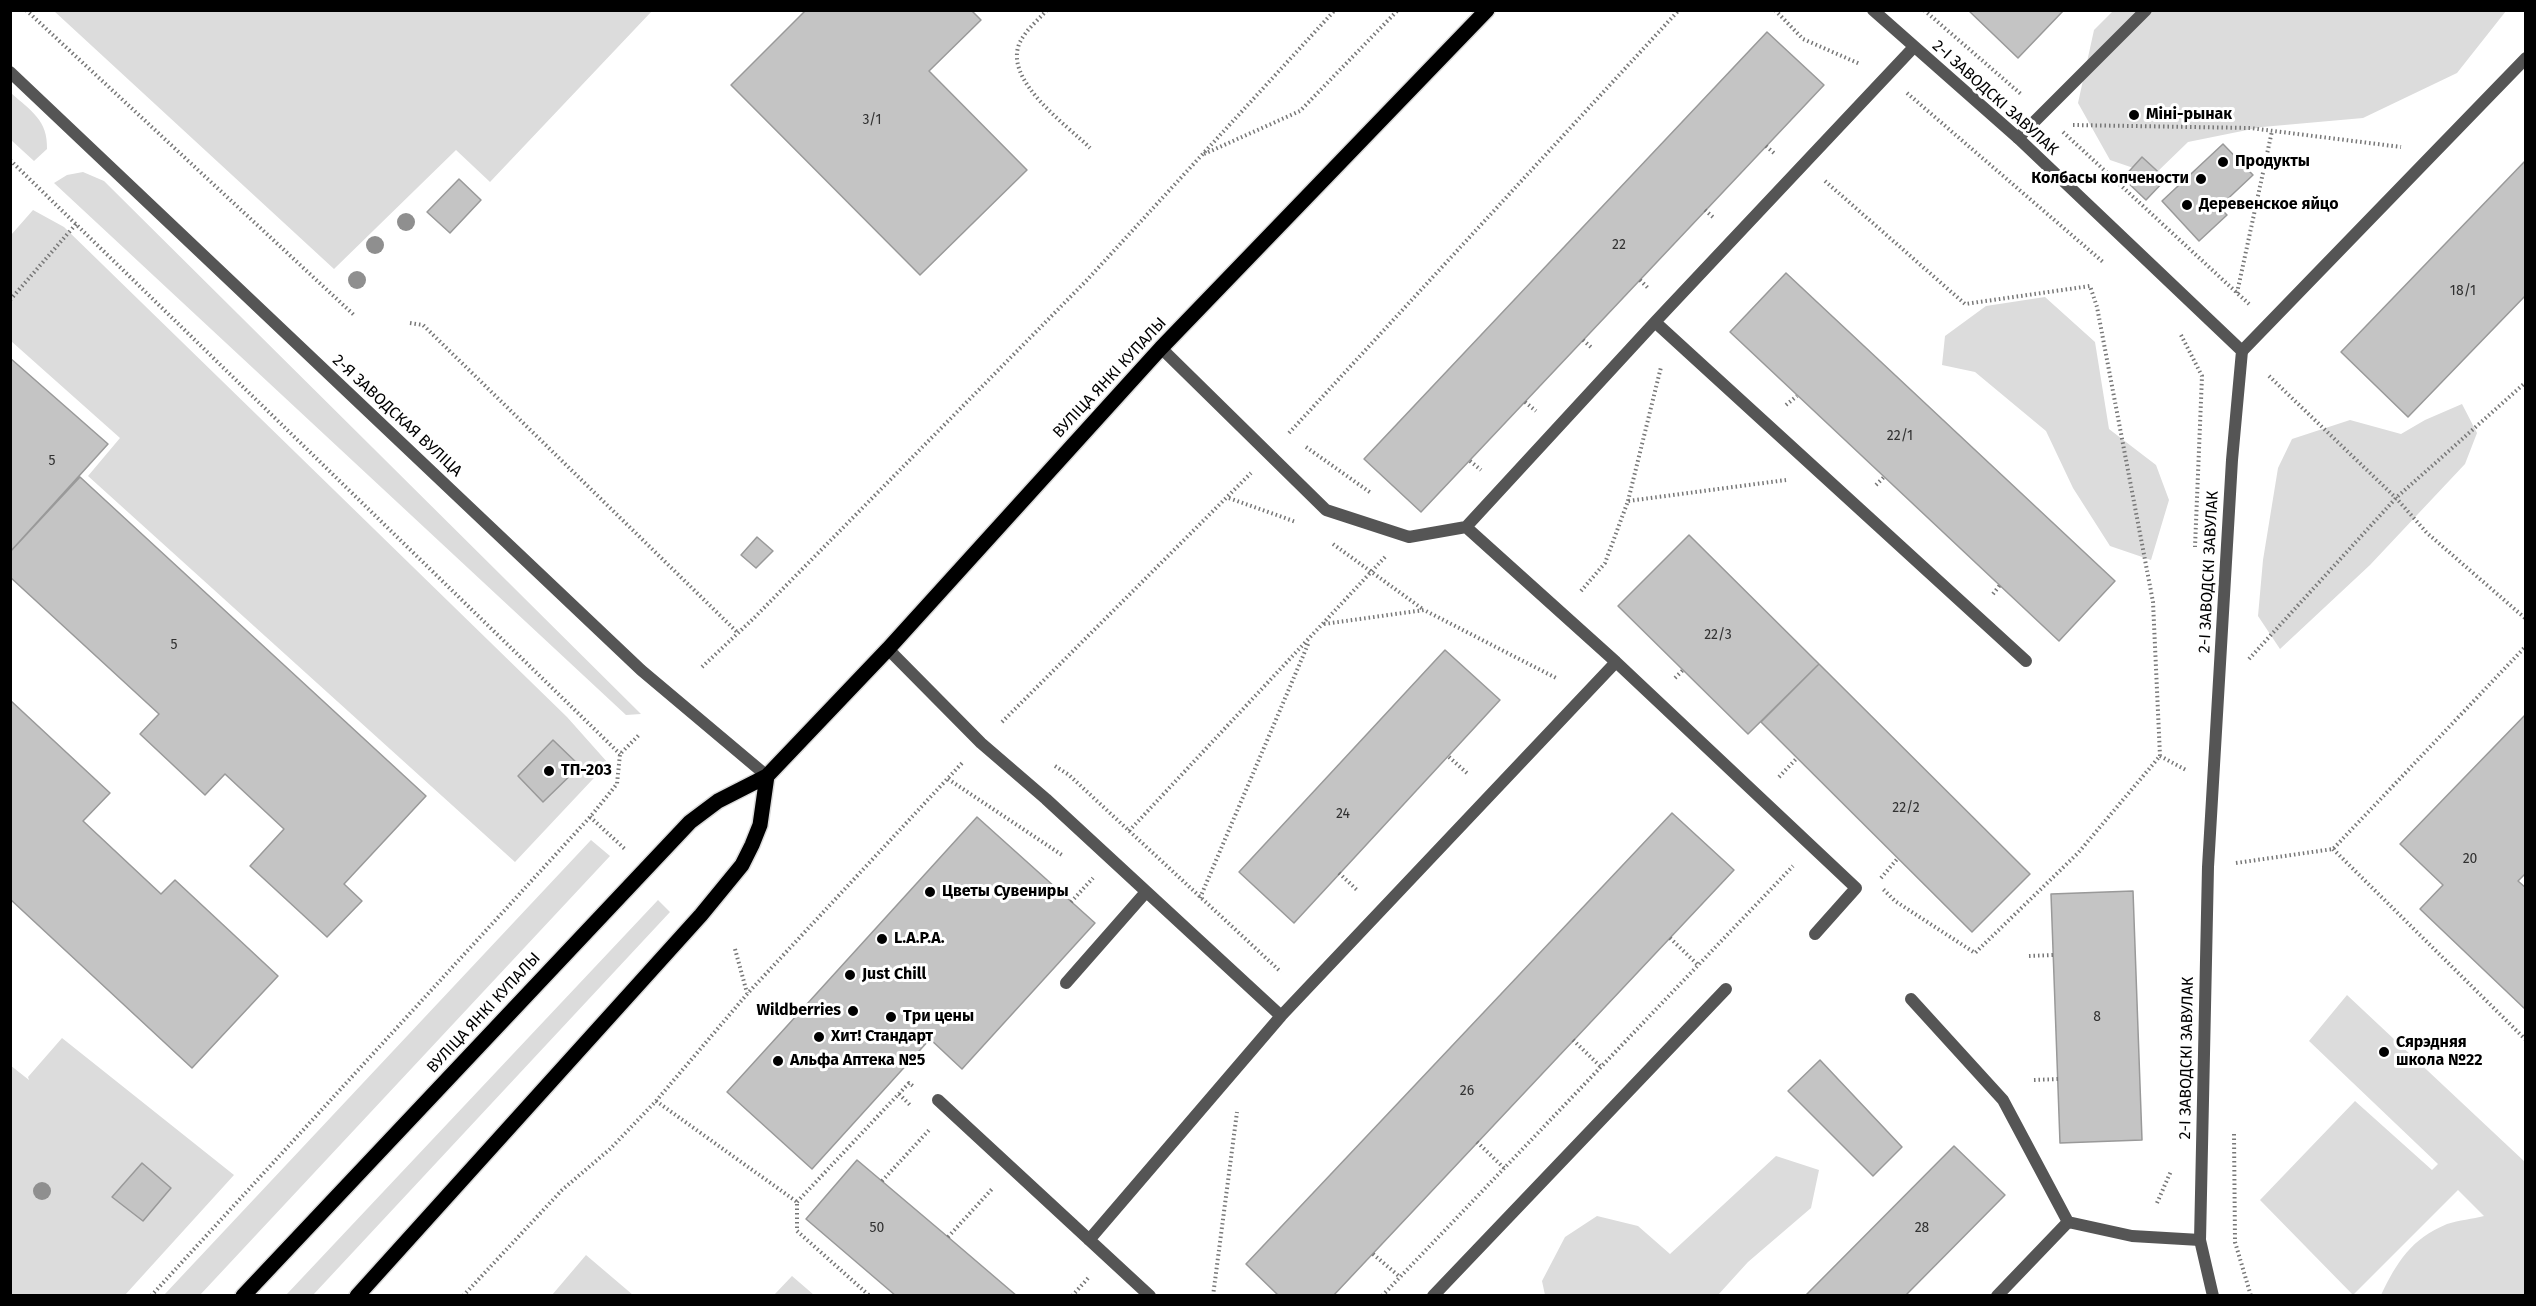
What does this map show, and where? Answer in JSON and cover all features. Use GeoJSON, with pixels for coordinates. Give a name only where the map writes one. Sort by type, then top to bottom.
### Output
{"type":"FeatureCollection","features":[{"type":"Feature","properties":{"kind":"main road","name":"ВУЛІЦА ЯНКІ КУПАЛЫ"},"geometry":{"type":"LineString","coordinates":[[243,1296],[690,822],[718,801],[767,776],[888,650],[1161,348],[1487,10]]}},
{"type":"Feature","properties":{"kind":"main road"},"geometry":{"type":"LineString","coordinates":[[357,1296],[693,924],[742,865],[760,825],[767,776]]}},
{"type":"Feature","properties":{"kind":"street","name":"2-І ЗАВОДСКІ ЗАВУЛАК"},"geometry":{"type":"LineString","coordinates":[[1873,10],[1913,48],[2018,138],[2242,351],[2232,460],[2208,867],[2200,1240],[2213,1296]]}},
{"type":"Feature","properties":{"kind":"street"},"geometry":{"type":"LineString","coordinates":[[2018,138],[2146,10]]}},
{"type":"Feature","properties":{"kind":"street"},"geometry":{"type":"LineString","coordinates":[[1161,348],[1326,510],[1409,537],[1466,527],[1913,48]]}},
{"type":"Feature","properties":{"kind":"street"},"geometry":{"type":"LineString","coordinates":[[2242,351],[2526,58]]}},
{"type":"Feature","properties":{"kind":"street","name":"2-Я ЗАВОДСКАЯ ВУЛІЦА"},"geometry":{"type":"LineString","coordinates":[[10,72],[641,670],[767,776]]}},
{"type":"Feature","properties":{"kind":"street"},"geometry":{"type":"LineString","coordinates":[[1655,322],[2026,661]]}},
{"type":"Feature","properties":{"kind":"street"},"geometry":{"type":"LineString","coordinates":[[1466,527],[1616,662],[1856,888],[1815,934]]}},
{"type":"Feature","properties":{"kind":"street"},"geometry":{"type":"LineString","coordinates":[[888,650],[981,743],[1046,799],[1281,1016]]}},
{"type":"Feature","properties":{"kind":"street"},"geometry":{"type":"LineString","coordinates":[[1089,1240],[1281,1016],[1616,662]]}},
{"type":"Feature","properties":{"kind":"street"},"geometry":{"type":"LineString","coordinates":[[1066,983],[1146,891]]}},
{"type":"Feature","properties":{"kind":"street"},"geometry":{"type":"LineString","coordinates":[[1433,1296],[1726,989]]}},
{"type":"Feature","properties":{"kind":"street"},"geometry":{"type":"LineString","coordinates":[[1911,999],[2003,1100],[2068,1222],[2132,1236],[2200,1240]]}},
{"type":"Feature","properties":{"kind":"street"},"geometry":{"type":"LineString","coordinates":[[938,1100],[1150,1296]]}},
{"type":"Feature","properties":{"kind":"street"},"geometry":{"type":"LineString","coordinates":[[1996,1296],[2068,1222]]}},
{"type":"Feature","properties":{"kind":"path"},"geometry":{"type":"LineString","coordinates":[[26,10],[354,315]]}},
{"type":"Feature","properties":{"kind":"path"},"geometry":{"type":"LineString","coordinates":[[1047,10],[1020,42],[1016,55],[1018,67],[1032,92],[1090,148]]}},
{"type":"Feature","properties":{"kind":"path"},"geometry":{"type":"LineString","coordinates":[[702,667],[1087,280],[1335,10]]}},
{"type":"Feature","properties":{"kind":"path"},"geometry":{"type":"LineString","coordinates":[[1202,154],[1300,111],[1398,10]]}},
{"type":"Feature","properties":{"kind":"path"},"geometry":{"type":"LineString","coordinates":[[463,1296],[562,1190],[610,1149],[656,1101],[748,993],[981,743],[1228,498],[1288,435],[1679,10]]}},
{"type":"Feature","properties":{"kind":"path"},"geometry":{"type":"LineString","coordinates":[[1775,10],[1803,39],[1886,75],[2109,267]]}},
{"type":"Feature","properties":{"kind":"path"},"geometry":{"type":"LineString","coordinates":[[1924,10],[2043,113],[2271,323]]}},
{"type":"Feature","properties":{"kind":"path"},"geometry":{"type":"LineString","coordinates":[[2055,124],[2250,129],[2436,151]]}},
{"type":"Feature","properties":{"kind":"path"},"geometry":{"type":"LineString","coordinates":[[2237,293],[2272,131]]}},
{"type":"Feature","properties":{"kind":"path"},"geometry":{"type":"LineString","coordinates":[[1766,146],[1778,157]]}},
{"type":"Feature","properties":{"kind":"path"},"geometry":{"type":"LineString","coordinates":[[10,160],[620,754]]}},
{"type":"Feature","properties":{"kind":"path"},"geometry":{"type":"LineString","coordinates":[[1804,163],[1965,304],[2090,286],[2097,307],[2152,602],[2160,756],[2078,853],[1975,953],[1895,901]]}},
{"type":"Feature","properties":{"kind":"path"},"geometry":{"type":"LineString","coordinates":[[1705,210],[1717,222]]}},
{"type":"Feature","properties":{"kind":"path"},"geometry":{"type":"LineString","coordinates":[[10,300],[77,223]]}},
{"type":"Feature","properties":{"kind":"path"},"geometry":{"type":"LineString","coordinates":[[1640,280],[1651,292]]}},
{"type":"Feature","properties":{"kind":"path"},"geometry":{"type":"LineString","coordinates":[[410,323],[423,325],[738,633]]}},
{"type":"Feature","properties":{"kind":"path"},"geometry":{"type":"LineString","coordinates":[[2181,334],[2202,376],[2195,555]]}},
{"type":"Feature","properties":{"kind":"path"},"geometry":{"type":"LineString","coordinates":[[1579,593],[1605,563],[1628,501],[1669,335]]}},
{"type":"Feature","properties":{"kind":"path"},"geometry":{"type":"LineString","coordinates":[[1583,340],[1596,351]]}},
{"type":"Feature","properties":{"kind":"path"},"geometry":{"type":"LineString","coordinates":[[2267,375],[2396,498],[2427,533],[2526,619]]}},
{"type":"Feature","properties":{"kind":"path"},"geometry":{"type":"LineString","coordinates":[[2244,664],[2396,498],[2526,382]]}},
{"type":"Feature","properties":{"kind":"path"},"geometry":{"type":"LineString","coordinates":[[1525,402],[1537,412]]}},
{"type":"Feature","properties":{"kind":"path"},"geometry":{"type":"LineString","coordinates":[[1530,421],[1545,405]]}},
{"type":"Feature","properties":{"kind":"path"},"geometry":{"type":"LineString","coordinates":[[1288,435],[1377,496]]}},
{"type":"Feature","properties":{"kind":"path"},"geometry":{"type":"LineString","coordinates":[[1470,461],[1482,471]]}},
{"type":"Feature","properties":{"kind":"path"},"geometry":{"type":"LineString","coordinates":[[1475,479],[1490,463]]}},
{"type":"Feature","properties":{"kind":"path"},"geometry":{"type":"LineString","coordinates":[[1628,501],[1822,476]]}},
{"type":"Feature","properties":{"kind":"path"},"geometry":{"type":"LineString","coordinates":[[1228,498],[1299,523]]}},
{"type":"Feature","properties":{"kind":"path"},"geometry":{"type":"LineString","coordinates":[[1129,831],[1404,536]]}},
{"type":"Feature","properties":{"kind":"path"},"geometry":{"type":"LineString","coordinates":[[1327,540],[1424,610],[1558,679]]}},
{"type":"Feature","properties":{"kind":"path"},"geometry":{"type":"LineString","coordinates":[[1324,624],[1424,610]]}},
{"type":"Feature","properties":{"kind":"path"},"geometry":{"type":"LineString","coordinates":[[1281,973],[1200,898],[1311,638]]}},
{"type":"Feature","properties":{"kind":"path"},"geometry":{"type":"LineString","coordinates":[[2243,862],[2333,849],[2526,646]]}},
{"type":"Feature","properties":{"kind":"path"},"geometry":{"type":"LineString","coordinates":[[151,1296],[590,817],[617,784],[620,754],[639,735]]}},
{"type":"Feature","properties":{"kind":"path"},"geometry":{"type":"LineString","coordinates":[[2160,756],[2187,771]]}},
{"type":"Feature","properties":{"kind":"path"},"geometry":{"type":"LineString","coordinates":[[1449,757],[1468,774]]}},
{"type":"Feature","properties":{"kind":"path"},"geometry":{"type":"LineString","coordinates":[[1772,784],[1797,758]]}},
{"type":"Feature","properties":{"kind":"path"},"geometry":{"type":"LineString","coordinates":[[2186,782],[2187,759]]}},
{"type":"Feature","properties":{"kind":"path"},"geometry":{"type":"LineString","coordinates":[[948,779],[1065,857]]}},
{"type":"Feature","properties":{"kind":"path"},"geometry":{"type":"LineString","coordinates":[[590,817],[628,852]]}},
{"type":"Feature","properties":{"kind":"path"},"geometry":{"type":"LineString","coordinates":[[1383,1296],[1697,964],[1812,847]]}},
{"type":"Feature","properties":{"kind":"path"},"geometry":{"type":"LineString","coordinates":[[2333,849],[2526,1040]]}},
{"type":"Feature","properties":{"kind":"path"},"geometry":{"type":"LineString","coordinates":[[1877,883],[1898,858]]}},
{"type":"Feature","properties":{"kind":"path"},"geometry":{"type":"LineString","coordinates":[[1071,902],[1094,877],[1084,870]]}},
{"type":"Feature","properties":{"kind":"path"},"geometry":{"type":"LineString","coordinates":[[1339,873],[1358,891]]}},
{"type":"Feature","properties":{"kind":"path"},"geometry":{"type":"LineString","coordinates":[[1670,938],[1697,964]]}},
{"type":"Feature","properties":{"kind":"path"},"geometry":{"type":"LineString","coordinates":[[735,949],[748,993]]}},
{"type":"Feature","properties":{"kind":"path"},"geometry":{"type":"LineString","coordinates":[[2029,956],[2053,955]]}},
{"type":"Feature","properties":{"kind":"path"},"geometry":{"type":"LineString","coordinates":[[1573,1040],[1600,1066]]}},
{"type":"Feature","properties":{"kind":"path"},"geometry":{"type":"LineString","coordinates":[[2034,1080],[2058,1079]]}},
{"type":"Feature","properties":{"kind":"path"},"geometry":{"type":"LineString","coordinates":[[870,1296],[797,1231],[797,1202],[909,1083],[938,1100]]}},
{"type":"Feature","properties":{"kind":"path"},"geometry":{"type":"LineString","coordinates":[[656,1101],[797,1202]]}},
{"type":"Feature","properties":{"kind":"path"},"geometry":{"type":"LineString","coordinates":[[882,1181],[933,1126]]}},
{"type":"Feature","properties":{"kind":"path"},"geometry":{"type":"LineString","coordinates":[[1477,1142],[1504,1168]]}},
{"type":"Feature","properties":{"kind":"path"},"geometry":{"type":"LineString","coordinates":[[2157,1203],[2174,1166]]}},
{"type":"Feature","properties":{"kind":"path"},"geometry":{"type":"LineString","coordinates":[[948,1237],[997,1184]]}},
{"type":"Feature","properties":{"kind":"path"},"geometry":{"type":"LineString","coordinates":[[1372,1254],[1400,1277]]}},
{"type":"Feature","properties":{"kind":"path"},"geometry":{"type":"LineString","coordinates":[[1072,1296],[1093,1272]]}},
{"type":"Feature","properties":{"kind":"shaded area"},"geometry":{"type":"Polygon","coordinates":[[[54,11],[652,11],[490,182],[456,150],[334,269],[54,11]]]}},
{"type":"Feature","properties":{"kind":"shaded area"},"geometry":{"type":"Polygon","coordinates":[[[2113,11],[2506,11],[2457,73],[2363,118],[2262,127],[2188,142],[2154,175],[2110,160],[2078,103],[2094,30],[2113,11]]]}},
{"type":"Feature","properties":{"kind":"shaded area"},"geometry":{"type":"Polygon","coordinates":[[[11,93],[37,117],[45,131],[47,149],[34,161],[11,140],[11,93]]]}},
{"type":"Feature","properties":{"kind":"shaded area"},"geometry":{"type":"Polygon","coordinates":[[[83,172],[104,181],[641,714],[626,715],[54,183],[67,175],[83,172]]]}},
{"type":"Feature","properties":{"kind":"shaded area"},"geometry":{"type":"Polygon","coordinates":[[[33,210],[64,227],[567,717],[608,763],[515,862],[88,476],[120,438],[11,341],[11,235],[33,210]]]}},
{"type":"Feature","properties":{"kind":"shaded area"},"geometry":{"type":"Polygon","coordinates":[[[2045,297],[2095,342],[2109,429],[2156,465],[2169,500],[2151,560],[2110,546],[2073,488],[2046,431],[1975,372],[1942,365],[1945,336],[1986,306],[2045,297]]]}},
{"type":"Feature","properties":{"kind":"shaded area"},"geometry":{"type":"Polygon","coordinates":[[[2462,404],[2477,433],[2465,464],[2370,565],[2280,649],[2258,616],[2263,560],[2278,468],[2292,439],[2350,420],[2401,434],[2425,420],[2462,404]]]}},
{"type":"Feature","properties":{"kind":"shaded area"},"geometry":{"type":"Polygon","coordinates":[[[591,840],[610,856],[200,1295],[164,1295],[591,840]]]}},
{"type":"Feature","properties":{"kind":"shaded area"},"geometry":{"type":"Polygon","coordinates":[[[658,900],[670,912],[313,1295],[286,1295],[658,900]]]}},
{"type":"Feature","properties":{"kind":"shaded area"},"geometry":{"type":"Polygon","coordinates":[[[2347,995],[2525,1162],[2525,1295],[2381,1295],[2399,1262],[2424,1237],[2447,1224],[2484,1216],[2458,1190],[2353,1295],[2260,1200],[2355,1101],[2432,1170],[2438,1164],[2309,1041],[2347,995]]]}},
{"type":"Feature","properties":{"kind":"shaded area"},"geometry":{"type":"Polygon","coordinates":[[[62,1038],[234,1175],[125,1295],[11,1295],[10,1065],[29,1080],[28,1077],[62,1038]],[[142,1163],[112,1197],[143,1220],[171,1188],[142,1163]]]}},
{"type":"Feature","properties":{"kind":"shaded area"},"geometry":{"type":"Polygon","coordinates":[[[1776,1156],[1819,1170],[1811,1208],[1748,1262],[1718,1295],[1545,1295],[1542,1281],[1565,1237],[1597,1216],[1638,1226],[1670,1254],[1776,1156]]]}},
{"type":"Feature","properties":{"kind":"shaded area"},"geometry":{"type":"Polygon","coordinates":[[[586,1255],[633,1295],[552,1295],[586,1255]]]}},
{"type":"Feature","properties":{"kind":"shaded area"},"geometry":{"type":"Polygon","coordinates":[[[792,1276],[814,1295],[774,1295],[792,1276]]]}},
{"type":"Feature","properties":{"kind":"building"},"geometry":{"type":"Polygon","coordinates":[[[806,10],[971,10],[981,20],[929,71],[1027,170],[920,275],[731,85],[806,10]]]}},
{"type":"Feature","properties":{"kind":"building"},"geometry":{"type":"Polygon","coordinates":[[[1968,10],[2064,10],[2018,58],[1968,10]]]}},
{"type":"Feature","properties":{"kind":"building"},"geometry":{"type":"Polygon","coordinates":[[[1767,32],[1824,85],[1421,512],[1364,459],[1767,32]]]}},
{"type":"Feature","properties":{"kind":"building"},"geometry":{"type":"Polygon","coordinates":[[[2223,144],[2253,175],[2219,207],[2227,215],[2199,241],[2162,201],[2223,144]]]}},
{"type":"Feature","properties":{"kind":"building"},"geometry":{"type":"Polygon","coordinates":[[[2142,157],[2166,179],[2146,200],[2123,178],[2142,157]]]}},
{"type":"Feature","properties":{"kind":"building"},"geometry":{"type":"Polygon","coordinates":[[[2526,160],[2526,295],[2408,417],[2341,352],[2526,160]]]}},
{"type":"Feature","properties":{"kind":"building"},"geometry":{"type":"Polygon","coordinates":[[[459,179],[481,200],[450,233],[427,212],[459,179]]]}},
{"type":"Feature","properties":{"kind":"building"},"geometry":{"type":"Polygon","coordinates":[[[1786,273],[2115,581],[2059,641],[1730,332],[1786,273]]]}},
{"type":"Feature","properties":{"kind":"building"},"geometry":{"type":"Polygon","coordinates":[[[10,358],[108,444],[10,552],[10,358]]]}},
{"type":"Feature","properties":{"kind":"building"},"geometry":{"type":"Polygon","coordinates":[[[80,477],[426,796],[344,884],[362,901],[327,937],[250,866],[284,829],[225,774],[205,795],[140,734],[159,714],[10,577],[10,552],[80,477]]]}},
{"type":"Feature","properties":{"kind":"building"},"geometry":{"type":"Polygon","coordinates":[[[1689,535],[1819,664],[1748,734],[1618,606],[1689,535]]]}},
{"type":"Feature","properties":{"kind":"building"},"geometry":{"type":"Polygon","coordinates":[[[757,537],[773,551],[756,568],[741,555],[757,537]]]}},
{"type":"Feature","properties":{"kind":"building"},"geometry":{"type":"Polygon","coordinates":[[[1445,650],[1500,700],[1294,923],[1239,872],[1445,650]]]}},
{"type":"Feature","properties":{"kind":"building"},"geometry":{"type":"Polygon","coordinates":[[[1819,664],[2030,874],[1972,932],[1761,722],[1819,664]]]}},
{"type":"Feature","properties":{"kind":"building"},"geometry":{"type":"Polygon","coordinates":[[[10,700],[110,793],[83,821],[161,894],[175,880],[278,976],[192,1068],[10,899],[10,700]]]}},
{"type":"Feature","properties":{"kind":"building"},"geometry":{"type":"Polygon","coordinates":[[[2526,714],[2526,873],[2518,881],[2526,888],[2526,1010],[2420,909],[2443,885],[2400,844],[2526,714]]]}},
{"type":"Feature","properties":{"kind":"building","name":"ТП-203"},"geometry":{"type":"Polygon","coordinates":[[[553,740],[580,766],[543,802],[518,776],[553,740]]]}},
{"type":"Feature","properties":{"kind":"building"},"geometry":{"type":"Polygon","coordinates":[[[1672,813],[1734,870],[1333,1296],[1279,1296],[1246,1264],[1672,813]]]}},
{"type":"Feature","properties":{"kind":"building"},"geometry":{"type":"Polygon","coordinates":[[[977,817],[1095,923],[962,1069],[930,1039],[812,1169],[727,1092],[977,817]]]}},
{"type":"Feature","properties":{"kind":"building"},"geometry":{"type":"Polygon","coordinates":[[[2133,891],[2142,1140],[2060,1143],[2051,894],[2133,891]]]}},
{"type":"Feature","properties":{"kind":"building"},"geometry":{"type":"Polygon","coordinates":[[[1820,1060],[1902,1147],[1873,1176],[1788,1091],[1820,1060]]]}},
{"type":"Feature","properties":{"kind":"building"},"geometry":{"type":"Polygon","coordinates":[[[1954,1146],[2005,1195],[1905,1296],[1805,1296],[1954,1146]]]}},
{"type":"Feature","properties":{"kind":"building"},"geometry":{"type":"Polygon","coordinates":[[[857,1160],[1017,1296],[896,1296],[806,1219],[857,1160]]]}},
{"type":"Feature","properties":{"kind":"building"},"geometry":{"type":"Polygon","coordinates":[[[142,1163],[171,1188],[143,1221],[112,1197],[142,1163]]]}},
{"type":"Feature","properties":{"kind":"place","name":"Міні-рынак"},"geometry":{"type":"Point","coordinates":[2134,115]}},
{"type":"Feature","properties":{"kind":"place","name":"Продукты"},"geometry":{"type":"Point","coordinates":[2223,162]}},
{"type":"Feature","properties":{"kind":"place","name":"Колбасы копчености"},"geometry":{"type":"Point","coordinates":[2201,179]}},
{"type":"Feature","properties":{"kind":"place","name":"Деревенское яйцо"},"geometry":{"type":"Point","coordinates":[2187,205]}},
{"type":"Feature","properties":{"kind":"place","name":"ТП-203"},"geometry":{"type":"Point","coordinates":[549,771]}},
{"type":"Feature","properties":{"kind":"place","name":"Цветы Сувениры"},"geometry":{"type":"Point","coordinates":[930,892]}},
{"type":"Feature","properties":{"kind":"place","name":"L.A.P.A."},"geometry":{"type":"Point","coordinates":[882,939]}},
{"type":"Feature","properties":{"kind":"place","name":"Just Chill"},"geometry":{"type":"Point","coordinates":[850,975]}},
{"type":"Feature","properties":{"kind":"place","name":"Wildberries"},"geometry":{"type":"Point","coordinates":[853,1011]}},
{"type":"Feature","properties":{"kind":"place","name":"Три цены"},"geometry":{"type":"Point","coordinates":[891,1017]}},
{"type":"Feature","properties":{"kind":"place","name":"Хит! Стандарт"},"geometry":{"type":"Point","coordinates":[819,1037]}},
{"type":"Feature","properties":{"kind":"place","name":"Сярэдняя школа №22"},"geometry":{"type":"Point","coordinates":[2384,1052]}},
{"type":"Feature","properties":{"kind":"place","name":"Альфа Аптека №5"},"geometry":{"type":"Point","coordinates":[778,1061]}}]}
